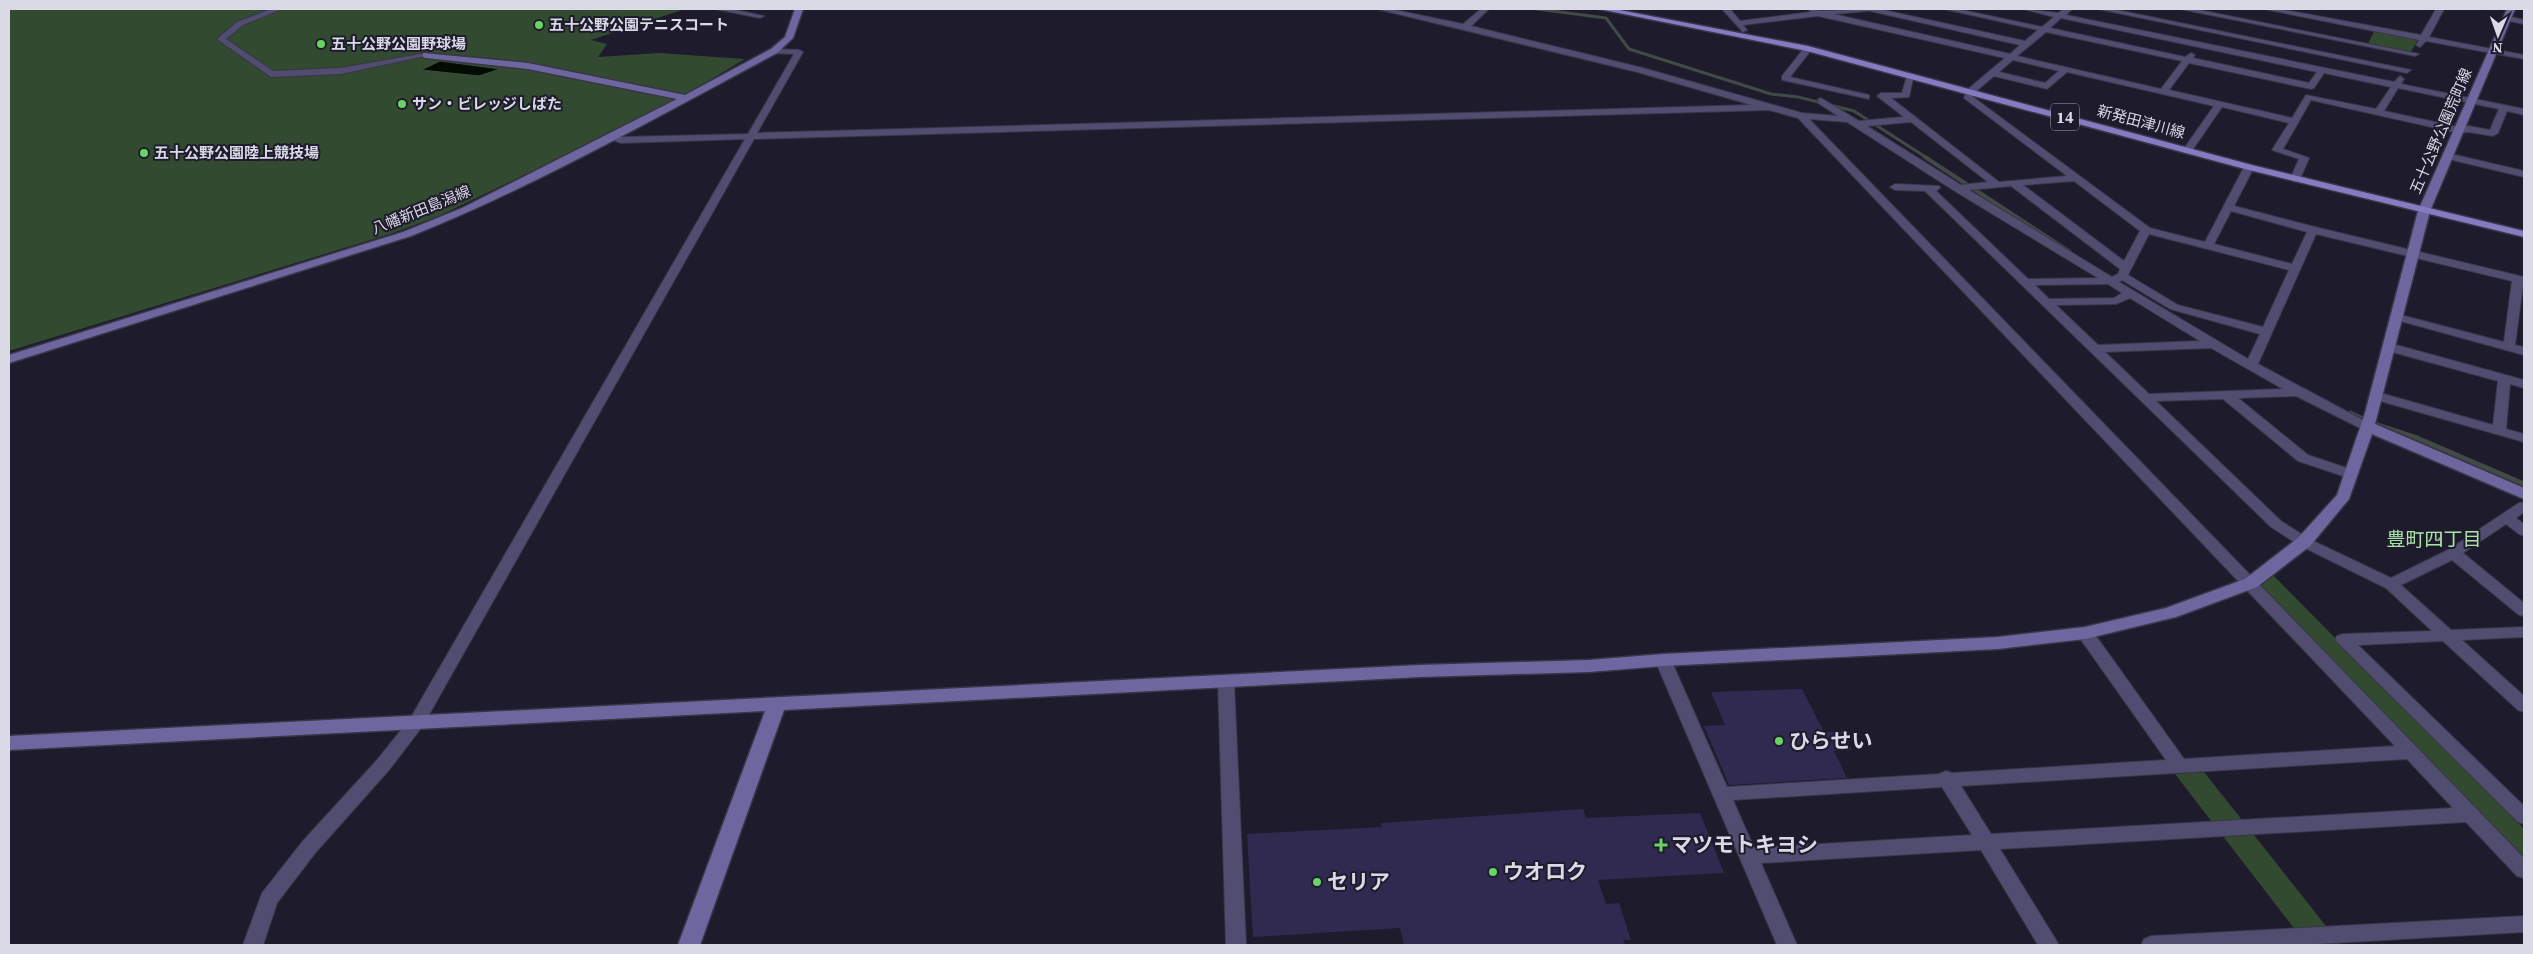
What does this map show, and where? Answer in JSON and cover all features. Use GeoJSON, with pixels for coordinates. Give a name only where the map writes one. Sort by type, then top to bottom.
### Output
{"type":"FeatureCollection","features":[{"type":"Feature","properties":{"kind":"main road","name":"新発田津川線"},"geometry":{"type":"LineString","coordinates":[[1603,9],[1808,49],[2295,179],[2524,234]]}},
{"type":"Feature","properties":{"kind":"street"},"geometry":{"type":"LineString","coordinates":[[278,9],[240,23],[227,31],[221,39],[271,74],[341,71],[426,55],[528,66],[687,98]]}},
{"type":"Feature","properties":{"kind":"street"},"geometry":{"type":"LineString","coordinates":[[719,9],[760,16]]}},
{"type":"Feature","properties":{"kind":"street","name":"八幡新田島潟線"},"geometry":{"type":"LineString","coordinates":[[9,359],[407,234],[466,210],[613,137],[774,51],[789,38],[799,9]]}},
{"type":"Feature","properties":{"kind":"street"},"geometry":{"type":"LineString","coordinates":[[1381,9],[1466,27],[1631,68],[1801,116],[1854,122],[1913,119]]}},
{"type":"Feature","properties":{"kind":"street"},"geometry":{"type":"LineString","coordinates":[[1466,27],[1485,9]]}},
{"type":"Feature","properties":{"kind":"street"},"geometry":{"type":"LineString","coordinates":[[1726,9],[1748,37]]}},
{"type":"Feature","properties":{"kind":"street"},"geometry":{"type":"LineString","coordinates":[[1812,9],[1821,14],[2292,122]]}},
{"type":"Feature","properties":{"kind":"street"},"geometry":{"type":"LineString","coordinates":[[1738,24],[1788,16],[1868,9],[2026,44]]}},
{"type":"Feature","properties":{"kind":"street"},"geometry":{"type":"LineString","coordinates":[[1948,9],[2311,86],[2322,70]]}},
{"type":"Feature","properties":{"kind":"street"},"geometry":{"type":"LineString","coordinates":[[2027,9],[2524,112]]}},
{"type":"Feature","properties":{"kind":"street"},"geometry":{"type":"LineString","coordinates":[[2068,9],[1970,92],[1968,98],[2146,230],[2296,268]]}},
{"type":"Feature","properties":{"kind":"street"},"geometry":{"type":"LineString","coordinates":[[2102,9],[2407,70]]}},
{"type":"Feature","properties":{"kind":"street"},"geometry":{"type":"LineString","coordinates":[[2184,9],[2415,54]]}},
{"type":"Feature","properties":{"kind":"street"},"geometry":{"type":"LineString","coordinates":[[2268,9],[2524,57]]}},
{"type":"Feature","properties":{"kind":"street"},"geometry":{"type":"LineString","coordinates":[[2378,113],[2407,70],[2440,9]]}},
{"type":"Feature","properties":{"kind":"street"},"geometry":{"type":"LineString","coordinates":[[2498,9],[2510,13],[2524,22]]}},
{"type":"Feature","properties":{"kind":"street"},"geometry":{"type":"LineString","coordinates":[[2246,54],[2284,12]]}},
{"type":"Feature","properties":{"kind":"street","name":"五十公野公園荒町線"},"geometry":{"type":"LineString","coordinates":[[9,743],[1420,671],[1589,666],[1664,660],[1998,643],[2085,633],[2170,613],[2251,583],[2304,542],[2344,496],[2377,396],[2424,211],[2491,51],[2510,13]]}},
{"type":"Feature","properties":{"kind":"street"},"geometry":{"type":"LineString","coordinates":[[2163,92],[2201,45]]}},
{"type":"Feature","properties":{"kind":"street"},"geometry":{"type":"LineString","coordinates":[[1808,49],[1785,78],[1866,97]]}},
{"type":"Feature","properties":{"kind":"street"},"geometry":{"type":"LineString","coordinates":[[253,945],[269,899],[309,847],[383,765],[416,723],[799,52],[774,51]]}},
{"type":"Feature","properties":{"kind":"street"},"geometry":{"type":"LineString","coordinates":[[1992,73],[2047,86],[2065,70]]}},
{"type":"Feature","properties":{"kind":"street"},"geometry":{"type":"LineString","coordinates":[[1911,76],[1906,96],[1866,97],[1824,103],[1958,188],[2174,307],[2267,332]]}},
{"type":"Feature","properties":{"kind":"street"},"geometry":{"type":"LineString","coordinates":[[1883,96],[1996,184]]}},
{"type":"Feature","properties":{"kind":"street"},"geometry":{"type":"LineString","coordinates":[[2295,179],[2304,158],[2277,150],[2292,122],[2309,97],[2458,130],[2469,129],[2493,133],[2504,108]]}},
{"type":"Feature","properties":{"kind":"street"},"geometry":{"type":"LineString","coordinates":[[2188,150],[2219,105]]}},
{"type":"Feature","properties":{"kind":"street"},"geometry":{"type":"LineString","coordinates":[[613,137],[621,140],[1770,107]]}},
{"type":"Feature","properties":{"kind":"street"},"geometry":{"type":"LineString","coordinates":[[1801,116],[2251,583],[2524,870]]}},
{"type":"Feature","properties":{"kind":"street"},"geometry":{"type":"LineString","coordinates":[[2447,156],[2524,174]]}},
{"type":"Feature","properties":{"kind":"street"},"geometry":{"type":"LineString","coordinates":[[2208,246],[2249,167]]}},
{"type":"Feature","properties":{"kind":"street"},"geometry":{"type":"LineString","coordinates":[[1895,186],[1958,188],[2076,178]]}},
{"type":"Feature","properties":{"kind":"street"},"geometry":{"type":"LineString","coordinates":[[2013,183],[2119,275],[2130,293],[2213,344],[2298,392],[2367,426],[2524,494]]}},
{"type":"Feature","properties":{"kind":"street"},"geometry":{"type":"LineString","coordinates":[[1927,188],[2276,524],[2304,542],[2391,584],[2524,706]]}},
{"type":"Feature","properties":{"kind":"street"},"geometry":{"type":"LineString","coordinates":[[2227,207],[2313,230],[2521,279],[2519,313],[2509,347]]}},
{"type":"Feature","properties":{"kind":"street"},"geometry":{"type":"LineString","coordinates":[[2119,275],[2146,230]]}},
{"type":"Feature","properties":{"kind":"street"},"geometry":{"type":"LineString","coordinates":[[2252,366],[2313,230]]}},
{"type":"Feature","properties":{"kind":"street"},"geometry":{"type":"LineString","coordinates":[[2024,282],[2119,275]]}},
{"type":"Feature","properties":{"kind":"street"},"geometry":{"type":"LineString","coordinates":[[2044,302],[2116,301],[2130,293]]}},
{"type":"Feature","properties":{"kind":"street"},"geometry":{"type":"LineString","coordinates":[[2397,317],[2524,350]]}},
{"type":"Feature","properties":{"kind":"street"},"geometry":{"type":"LineString","coordinates":[[2094,349],[2213,344]]}},
{"type":"Feature","properties":{"kind":"street"},"geometry":{"type":"LineString","coordinates":[[2389,347],[2524,384]]}},
{"type":"Feature","properties":{"kind":"street"},"geometry":{"type":"LineString","coordinates":[[2499,431],[2504,378]]}},
{"type":"Feature","properties":{"kind":"street"},"geometry":{"type":"LineString","coordinates":[[2145,398],[2298,392]]}},
{"type":"Feature","properties":{"kind":"street"},"geometry":{"type":"LineString","coordinates":[[2226,395],[2303,458],[2351,474]]}},
{"type":"Feature","properties":{"kind":"street"},"geometry":{"type":"LineString","coordinates":[[2377,396],[2524,438]]}},
{"type":"Feature","properties":{"kind":"street"},"geometry":{"type":"LineString","coordinates":[[2391,584],[2453,553],[2524,506]]}},
{"type":"Feature","properties":{"kind":"street"},"geometry":{"type":"LineString","coordinates":[[2506,518],[2524,531]]}},
{"type":"Feature","properties":{"kind":"street"},"geometry":{"type":"LineString","coordinates":[[2453,553],[2524,611]]}},
{"type":"Feature","properties":{"kind":"street"},"geometry":{"type":"LineString","coordinates":[[2524,632],[2343,640],[2524,817]]}},
{"type":"Feature","properties":{"kind":"street"},"geometry":{"type":"LineString","coordinates":[[2085,633],[2179,765]]}},
{"type":"Feature","properties":{"kind":"street"},"geometry":{"type":"LineString","coordinates":[[1664,660],[1787,945]]}},
{"type":"Feature","properties":{"kind":"street"},"geometry":{"type":"LineString","coordinates":[[1226,682],[1236,945]]}},
{"type":"Feature","properties":{"kind":"street"},"geometry":{"type":"LineString","coordinates":[[689,945],[777,704]]}},
{"type":"Feature","properties":{"kind":"street"},"geometry":{"type":"LineString","coordinates":[[1721,794],[1946,778],[2411,752]]}},
{"type":"Feature","properties":{"kind":"street"},"geometry":{"type":"LineString","coordinates":[[1946,778],[2049,945]]}},
{"type":"Feature","properties":{"kind":"street"},"geometry":{"type":"LineString","coordinates":[[1748,856],[2470,814]]}},
{"type":"Feature","properties":{"kind":"street"},"geometry":{"type":"LineString","coordinates":[[2151,945],[2524,924]]}},
{"type":"Feature","properties":{"kind":"green space"},"geometry":{"type":"Polygon","coordinates":[[[9,9],[685,9],[591,40],[607,44],[598,57],[659,53],[745,59],[665,107],[439,216],[390,234],[9,351],[9,9]]]}},
{"type":"Feature","properties":{"kind":"green space"},"geometry":{"type":"Polygon","coordinates":[[[2374,31],[2418,39],[2411,52],[2368,44],[2374,31]]]}},
{"type":"Feature","properties":{"kind":"green space"},"geometry":{"type":"Polygon","coordinates":[[[2270,572],[2524,829],[2524,865],[2255,584],[2270,572]]]}},
{"type":"Feature","properties":{"kind":"green space"},"geometry":{"type":"Polygon","coordinates":[[[2204,772],[2341,945],[2307,945],[2175,774],[2204,772]]]}},
{"type":"Feature","properties":{"kind":"shaded area"},"geometry":{"type":"Polygon","coordinates":[[[440,61],[500,69],[479,76],[421,70],[440,61]]]}},
{"type":"Feature","properties":{"kind":"building","name":"ひらせい"},"geometry":{"type":"Polygon","coordinates":[[[1802,689],[1824,732],[1843,732],[1852,750],[1834,751],[1847,778],[1729,785],[1704,726],[1725,725],[1711,692],[1802,689]]]}},
{"type":"Feature","properties":{"kind":"building"},"geometry":{"type":"Polygon","coordinates":[[[1583,809],[1586,818],[1700,813],[1724,873],[1598,880],[1606,904],[1619,903],[1631,940],[1623,940],[1625,945],[1404,945],[1400,928],[1253,937],[1247,834],[1382,827],[1381,823],[1583,809]]]}},
{"type":"Feature","properties":{"kind":"waterway"},"geometry":{"type":"LineString","coordinates":[[1537,9],[1606,18],[1629,49],[1771,94],[1798,97],[1854,111],[1927,158]]}},
{"type":"Feature","properties":{"kind":"waterway"},"geometry":{"type":"LineString","coordinates":[[1925,157],[2070,252]]}},
{"type":"Feature","properties":{"kind":"waterway"},"geometry":{"type":"LineString","coordinates":[[2350,413],[2369,422]]}},
{"type":"Feature","properties":{"kind":"waterway"},"geometry":{"type":"LineString","coordinates":[[2377,425],[2417,438],[2524,484]]}},
{"type":"Feature","properties":{"kind":"place","name":"五十公野公園テニスコート"},"geometry":{"type":"Point","coordinates":[539,25]}},
{"type":"Feature","properties":{"kind":"place","name":"五十公野公園野球場"},"geometry":{"type":"Point","coordinates":[321,44]}},
{"type":"Feature","properties":{"kind":"place","name":"サン・ビレッジしばた"},"geometry":{"type":"Point","coordinates":[402,104]}},
{"type":"Feature","properties":{"kind":"place","name":"五十公野公園陸上競技場"},"geometry":{"type":"Point","coordinates":[144,153]}},
{"type":"Feature","properties":{"kind":"place","name":"ひらせい"},"geometry":{"type":"Point","coordinates":[1779,741]}},
{"type":"Feature","properties":{"kind":"place","name":"マツモトキヨシ"},"geometry":{"type":"Point","coordinates":[1661,845]}},
{"type":"Feature","properties":{"kind":"place","name":"ウオロク"},"geometry":{"type":"Point","coordinates":[1493,872]}},
{"type":"Feature","properties":{"kind":"place","name":"セリア"},"geometry":{"type":"Point","coordinates":[1317,882]}},
{"type":"Feature","properties":{"kind":"district","name":"豊町四丁目"},"geometry":{"type":"Point","coordinates":[2434,539]}}]}
